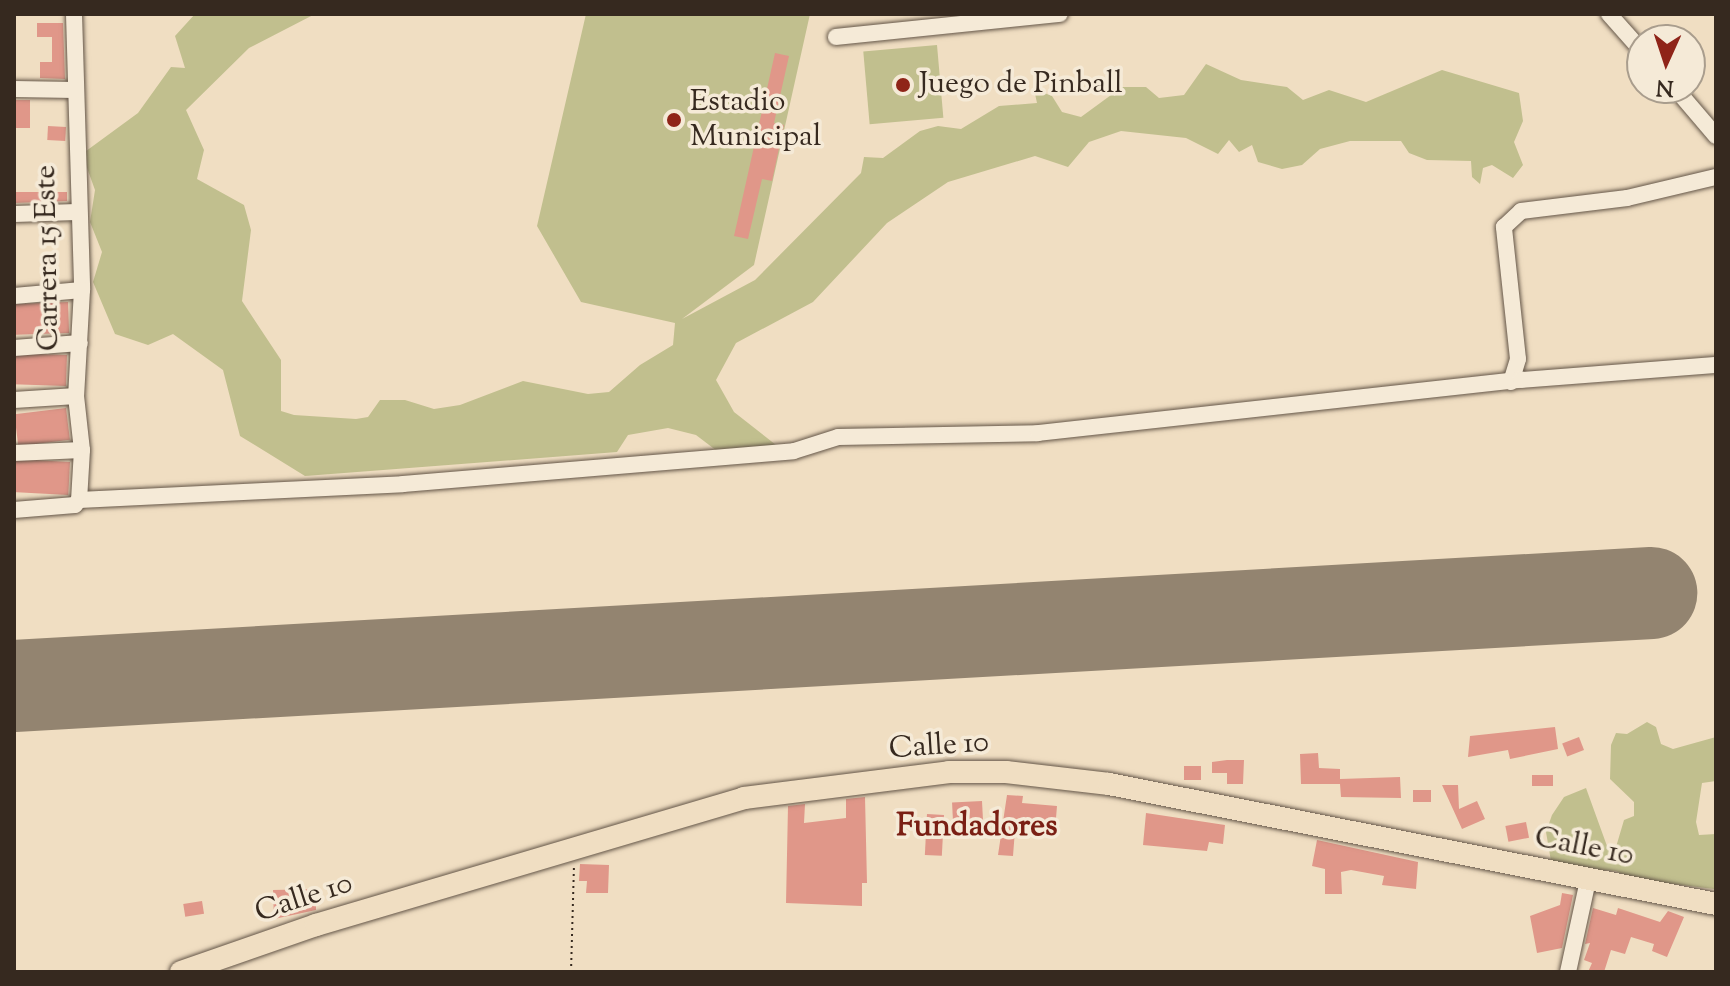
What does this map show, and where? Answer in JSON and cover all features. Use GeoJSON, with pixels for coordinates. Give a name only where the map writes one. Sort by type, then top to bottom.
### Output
{"type":"FeatureCollection","features":[{"type":"Feature","properties":{"kind":"main road","name":"Calle 10"},"geometry":{"type":"LineString","coordinates":[[181,972],[744,798],[949,772],[1006,772],[1109,784],[1716,904]]}},
{"type":"Feature","properties":{"kind":"street","name":"Carrera 15 Este"},"geometry":{"type":"LineString","coordinates":[[74,14],[77,212],[82,290],[76,396],[82,450],[79,500]]}},
{"type":"Feature","properties":{"kind":"street"},"geometry":{"type":"LineString","coordinates":[[836,37],[1060,14]]}},
{"type":"Feature","properties":{"kind":"street"},"geometry":{"type":"LineString","coordinates":[[1609,14],[1626,33]]}},
{"type":"Feature","properties":{"kind":"street"},"geometry":{"type":"LineString","coordinates":[[14,89],[75,90]]}},
{"type":"Feature","properties":{"kind":"street"},"geometry":{"type":"LineString","coordinates":[[1689,104],[1716,136]]}},
{"type":"Feature","properties":{"kind":"street"},"geometry":{"type":"LineString","coordinates":[[1511,382],[1518,359],[1504,227],[1521,211],[1627,198],[1716,177]]}},
{"type":"Feature","properties":{"kind":"street"},"geometry":{"type":"LineString","coordinates":[[14,214],[77,212]]}},
{"type":"Feature","properties":{"kind":"street"},"geometry":{"type":"LineString","coordinates":[[14,296],[82,290]]}},
{"type":"Feature","properties":{"kind":"street"},"geometry":{"type":"LineString","coordinates":[[14,348],[80,343]]}},
{"type":"Feature","properties":{"kind":"street"},"geometry":{"type":"LineString","coordinates":[[14,510],[75,505],[79,500],[419,483],[794,451],[838,437],[1038,433],[1511,382],[1716,365]]}},
{"type":"Feature","properties":{"kind":"street"},"geometry":{"type":"LineString","coordinates":[[14,400],[76,396]]}},
{"type":"Feature","properties":{"kind":"street"},"geometry":{"type":"LineString","coordinates":[[14,453],[82,450]]}},
{"type":"Feature","properties":{"kind":"street"},"geometry":{"type":"LineString","coordinates":[[1568,972],[1588,880]]}},
{"type":"Feature","properties":{"kind":"path"},"geometry":{"type":"LineString","coordinates":[[571,972],[573,849]]}},
{"type":"Feature","properties":{"kind":"shaded area"},"geometry":{"type":"Polygon","coordinates":[[[195,14],[315,14],[249,48],[186,110],[204,150],[197,179],[244,205],[251,230],[242,301],[281,360],[281,411],[294,415],[368,417],[380,400],[405,400],[434,409],[460,405],[523,381],[588,394],[609,392],[640,365],[673,345],[675,323],[581,302],[537,226],[586,14],[810,14],[754,265],[682,319],[755,280],[861,173],[864,157],[883,158],[920,131],[938,126],[961,129],[999,106],[1037,103],[1034,89],[1052,96],[1062,112],[1081,117],[1122,87],[1146,87],[1159,98],[1184,95],[1206,64],[1241,80],[1287,87],[1303,100],[1329,90],[1366,102],[1442,70],[1519,93],[1523,121],[1514,142],[1523,165],[1513,178],[1492,165],[1483,168],[1480,184],[1472,177],[1471,161],[1427,160],[1409,153],[1401,141],[1350,141],[1320,149],[1302,165],[1282,169],[1258,162],[1252,145],[1239,152],[1229,140],[1218,154],[1186,138],[1121,131],[1089,142],[1068,167],[1035,156],[948,182],[887,223],[813,302],[736,343],[716,380],[734,412],[776,445],[717,451],[696,435],[668,428],[628,435],[617,452],[305,476],[240,436],[223,370],[173,334],[148,345],[115,334],[93,282],[102,252],[90,222],[95,190],[82,154],[138,113],[171,67],[185,68],[175,36],[195,14]]]}},
{"type":"Feature","properties":{"kind":"shaded area","name":"Juego de Pinball"},"geometry":{"type":"Polygon","coordinates":[[[937,45],[943,118],[870,124],[863,51],[937,45]]]}},
{"type":"Feature","properties":{"kind":"shaded area"},"geometry":{"type":"Polygon","coordinates":[[[1647,722],[1656,727],[1661,744],[1673,749],[1716,737],[1716,781],[1702,783],[1696,822],[1699,835],[1716,834],[1714,889],[1632,879],[1616,871],[1552,867],[1546,832],[1552,815],[1564,797],[1586,788],[1607,846],[1616,847],[1624,820],[1634,816],[1634,802],[1610,779],[1611,745],[1616,733],[1627,734],[1647,722]]]}},
{"type":"Feature","properties":{"kind":"building"},"geometry":{"type":"Polygon","coordinates":[[[37,23],[63,23],[65,79],[40,78],[40,62],[52,62],[52,37],[37,37],[37,23]]]}},
{"type":"Feature","properties":{"kind":"building"},"geometry":{"type":"Polygon","coordinates":[[[775,53],[789,56],[774,123],[784,125],[772,181],[762,179],[748,239],[734,236],[775,53]]]}},
{"type":"Feature","properties":{"kind":"building"},"geometry":{"type":"Polygon","coordinates":[[[14,100],[30,100],[30,128],[14,128],[14,100]]]}},
{"type":"Feature","properties":{"kind":"building"},"geometry":{"type":"Polygon","coordinates":[[[48,126],[66,127],[65,141],[47,140],[48,126]]]}},
{"type":"Feature","properties":{"kind":"building"},"geometry":{"type":"Polygon","coordinates":[[[14,192],[67,192],[67,201],[14,203],[14,192]]]}},
{"type":"Feature","properties":{"kind":"building"},"geometry":{"type":"Polygon","coordinates":[[[68,302],[69,333],[15,335],[14,304],[68,302]]]}},
{"type":"Feature","properties":{"kind":"building"},"geometry":{"type":"Polygon","coordinates":[[[14,353],[67,355],[66,386],[14,384],[14,353]]]}},
{"type":"Feature","properties":{"kind":"building"},"geometry":{"type":"Polygon","coordinates":[[[66,408],[70,440],[18,446],[14,414],[66,408]]]}},
{"type":"Feature","properties":{"kind":"building"},"geometry":{"type":"Polygon","coordinates":[[[14,459],[70,462],[68,495],[14,492],[14,459]]]}},
{"type":"Feature","properties":{"kind":"building"},"geometry":{"type":"Polygon","coordinates":[[[1555,727],[1558,749],[1510,759],[1508,750],[1468,757],[1470,736],[1555,727]]]}},
{"type":"Feature","properties":{"kind":"building"},"geometry":{"type":"Polygon","coordinates":[[[1579,737],[1584,750],[1567,757],[1562,743],[1579,737]]]}},
{"type":"Feature","properties":{"kind":"building"},"geometry":{"type":"Polygon","coordinates":[[[1318,753],[1319,768],[1340,769],[1340,779],[1400,777],[1401,798],[1341,797],[1340,784],[1301,784],[1300,754],[1318,753]]]}},
{"type":"Feature","properties":{"kind":"building"},"geometry":{"type":"Polygon","coordinates":[[[1244,760],[1243,784],[1227,784],[1227,773],[1212,773],[1212,762],[1244,760]]]}},
{"type":"Feature","properties":{"kind":"building"},"geometry":{"type":"Polygon","coordinates":[[[1184,766],[1201,766],[1201,780],[1184,780],[1184,766]]]}},
{"type":"Feature","properties":{"kind":"building"},"geometry":{"type":"Polygon","coordinates":[[[1532,775],[1553,775],[1553,786],[1532,786],[1532,775]]]}},
{"type":"Feature","properties":{"kind":"building"},"geometry":{"type":"Polygon","coordinates":[[[1442,785],[1458,785],[1459,809],[1477,801],[1485,819],[1462,829],[1442,785]]]}},
{"type":"Feature","properties":{"kind":"building"},"geometry":{"type":"Polygon","coordinates":[[[1413,790],[1431,790],[1431,802],[1413,802],[1413,790]]]}},
{"type":"Feature","properties":{"kind":"building"},"geometry":{"type":"Polygon","coordinates":[[[1007,795],[1023,796],[1022,803],[1057,806],[1055,830],[1015,830],[1013,856],[998,855],[1007,795]]]}},
{"type":"Feature","properties":{"kind":"building"},"geometry":{"type":"Polygon","coordinates":[[[865,797],[867,883],[862,883],[862,906],[786,903],[788,806],[805,804],[804,823],[846,818],[846,799],[865,797]]]}},
{"type":"Feature","properties":{"kind":"building"},"geometry":{"type":"Polygon","coordinates":[[[982,801],[983,820],[953,822],[952,803],[982,801]]]}},
{"type":"Feature","properties":{"kind":"building"},"geometry":{"type":"Polygon","coordinates":[[[1146,813],[1225,825],[1223,844],[1209,842],[1207,851],[1143,845],[1146,813]]]}},
{"type":"Feature","properties":{"kind":"building"},"geometry":{"type":"Polygon","coordinates":[[[927,814],[944,815],[942,856],[925,855],[927,814]]]}},
{"type":"Feature","properties":{"kind":"building"},"geometry":{"type":"Polygon","coordinates":[[[1526,822],[1529,838],[1508,842],[1505,826],[1526,822]]]}},
{"type":"Feature","properties":{"kind":"building"},"geometry":{"type":"Polygon","coordinates":[[[1317,840],[1418,862],[1416,889],[1382,885],[1384,876],[1351,870],[1341,872],[1342,894],[1325,894],[1325,869],[1312,866],[1317,840]]]}},
{"type":"Feature","properties":{"kind":"building"},"geometry":{"type":"Polygon","coordinates":[[[580,864],[609,865],[608,893],[586,893],[587,881],[579,881],[580,864]]]}},
{"type":"Feature","properties":{"kind":"building"},"geometry":{"type":"Polygon","coordinates":[[[316,889],[316,910],[274,919],[273,890],[316,889]]]}},
{"type":"Feature","properties":{"kind":"building"},"geometry":{"type":"Polygon","coordinates":[[[1562,893],[1573,895],[1562,948],[1537,953],[1530,916],[1560,905],[1562,893]]]}},
{"type":"Feature","properties":{"kind":"building"},"geometry":{"type":"Polygon","coordinates":[[[202,901],[204,914],[185,917],[183,904],[202,901]]]}},
{"type":"Feature","properties":{"kind":"building"},"geometry":{"type":"Polygon","coordinates":[[[1593,908],[1616,915],[1618,908],[1660,922],[1668,911],[1684,917],[1667,957],[1652,951],[1654,944],[1631,937],[1625,954],[1611,950],[1604,972],[1588,972],[1592,963],[1584,960],[1590,943],[1585,944],[1593,908]]]}},
{"type":"Feature","properties":{"kind":"runway"},"geometry":{"type":"LineString","coordinates":[[14,686],[1651,593]]}},
{"type":"Feature","properties":{"kind":"place","name":"Juego de Pinball"},"geometry":{"type":"Point","coordinates":[903,85]}},
{"type":"Feature","properties":{"kind":"place","name":"Estadio Municipal"},"geometry":{"type":"Point","coordinates":[674,120]}},
{"type":"Feature","properties":{"kind":"district","name":"Fundadores"},"geometry":{"type":"Point","coordinates":[977,827]}}]}
